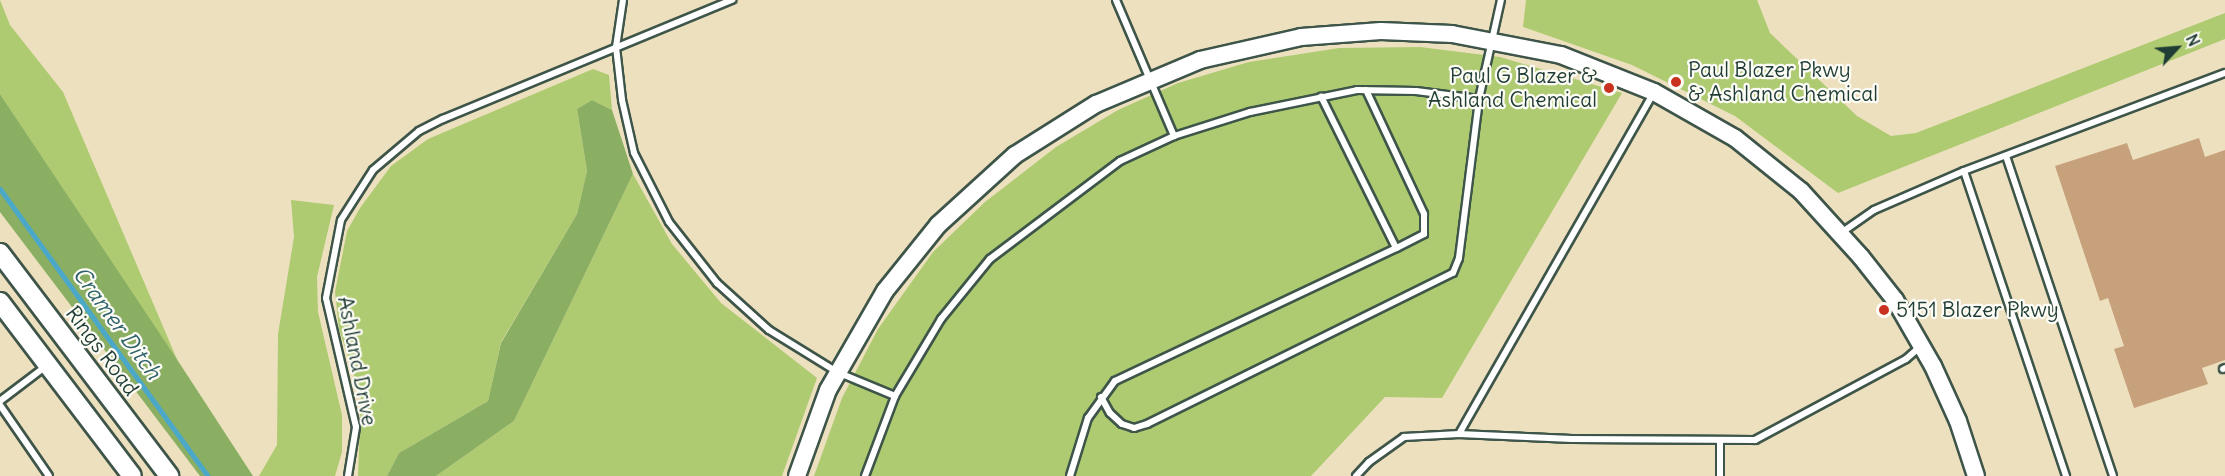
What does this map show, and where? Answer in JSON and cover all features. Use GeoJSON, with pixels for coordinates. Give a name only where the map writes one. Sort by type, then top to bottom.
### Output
{"type":"FeatureCollection","features":[{"type":"Feature","properties":{"kind":"main road","name":"Rings Road"},"geometry":{"type":"LineString","coordinates":[[0,253],[169,476]]}},
{"type":"Feature","properties":{"kind":"main road"},"geometry":{"type":"LineString","coordinates":[[0,302],[132,476]]}},
{"type":"Feature","properties":{"kind":"street"},"geometry":{"type":"LineString","coordinates":[[797,476],[837,372],[885,291],[915,251],[964,200],[1048,133],[1149,79],[1232,51],[1332,34],[1418,32],[1491,40],[1561,56],[1654,92],[1735,138],[1801,191],[1895,300],[1921,346],[1958,421],[1976,476]]}},
{"type":"Feature","properties":{"kind":"lane"},"geometry":{"type":"LineString","coordinates":[[623,0],[616,47],[634,153],[669,222],[717,283],[769,330],[837,372],[895,396]]}},
{"type":"Feature","properties":{"kind":"lane","name":"Ashland Drive"},"geometry":{"type":"LineString","coordinates":[[348,476],[356,427],[326,298],[341,220],[373,170],[419,131],[443,119],[732,0]]}},
{"type":"Feature","properties":{"kind":"lane"},"geometry":{"type":"LineString","coordinates":[[1116,0],[1174,136]]}},
{"type":"Feature","properties":{"kind":"lane"},"geometry":{"type":"LineString","coordinates":[[1101,397],[1110,413],[1122,424],[1134,428],[1148,424],[1452,273],[1459,258],[1479,99],[1500,0]]}},
{"type":"Feature","properties":{"kind":"lane"},"geometry":{"type":"LineString","coordinates":[[1840,234],[1874,210],[1964,171],[2224,76]]}},
{"type":"Feature","properties":{"kind":"lane"},"geometry":{"type":"LineString","coordinates":[[866,476],[895,396],[941,319],[990,259],[1120,161],[1174,136],[1250,112],[1321,96],[1366,90],[1416,91],[1479,99]]}},
{"type":"Feature","properties":{"kind":"lane"},"geometry":{"type":"LineString","coordinates":[[1070,476],[1081,434],[1101,397],[1115,381],[1424,234],[1424,214],[1366,90]]}},
{"type":"Feature","properties":{"kind":"lane"},"geometry":{"type":"LineString","coordinates":[[1459,434],[1654,92]]}},
{"type":"Feature","properties":{"kind":"lane"},"geometry":{"type":"LineString","coordinates":[[1321,96],[1396,248]]}},
{"type":"Feature","properties":{"kind":"lane"},"geometry":{"type":"LineString","coordinates":[[2006,156],[2112,476]]}},
{"type":"Feature","properties":{"kind":"lane"},"geometry":{"type":"LineString","coordinates":[[1964,171],[2066,476]]}},
{"type":"Feature","properties":{"kind":"lane"},"geometry":{"type":"LineString","coordinates":[[1356,476],[1369,462],[1404,437],[1459,434],[1720,442],[1755,440],[1906,359],[1921,346]]}},
{"type":"Feature","properties":{"kind":"lane"},"geometry":{"type":"LineString","coordinates":[[47,365],[0,403],[49,476]]}},
{"type":"Feature","properties":{"kind":"lane"},"geometry":{"type":"LineString","coordinates":[[1720,442],[1720,476]]}},
{"type":"Feature","properties":{"kind":"green space"},"geometry":{"type":"Polygon","coordinates":[[[0,0],[10,25],[63,92],[179,364],[0,94],[0,0]]]}},
{"type":"Feature","properties":{"kind":"green space"},"geometry":{"type":"Polygon","coordinates":[[[1526,0],[1757,0],[1770,33],[1857,116],[1891,136],[1916,133],[2225,13],[2225,39],[1838,193],[1735,116],[1632,65],[1523,27],[1526,0]]]}},
{"type":"Feature","properties":{"kind":"green space"},"geometry":{"type":"Polygon","coordinates":[[[1420,47],[1500,57],[1622,93],[1442,398],[1385,397],[1311,476],[814,476],[842,398],[878,329],[933,252],[985,202],[1056,147],[1118,110],[1178,83],[1249,62],[1339,48],[1420,47]]]}},
{"type":"Feature","properties":{"kind":"green space"},"geometry":{"type":"Polygon","coordinates":[[[593,69],[609,75],[612,110],[592,100],[577,109],[587,171],[577,214],[501,342],[488,401],[399,453],[387,476],[358,476],[361,397],[339,329],[335,292],[347,231],[360,208],[391,166],[428,139],[593,69]]]}},
{"type":"Feature","properties":{"kind":"green space"},"geometry":{"type":"Polygon","coordinates":[[[0,94],[253,476],[200,476],[0,212],[0,94]]]}},
{"type":"Feature","properties":{"kind":"green space"},"geometry":{"type":"Polygon","coordinates":[[[592,100],[612,110],[633,174],[514,421],[436,476],[387,476],[399,453],[488,401],[501,343],[577,214],[587,171],[577,109],[592,100]]]}},
{"type":"Feature","properties":{"kind":"green space"},"geometry":{"type":"Polygon","coordinates":[[[633,174],[672,244],[721,303],[817,378],[782,476],[436,476],[514,421],[633,174]]]}},
{"type":"Feature","properties":{"kind":"green space"},"geometry":{"type":"Polygon","coordinates":[[[291,200],[334,205],[317,277],[318,312],[342,415],[342,452],[335,476],[259,476],[277,445],[278,334],[294,237],[291,200]]]}},
{"type":"Feature","properties":{"kind":"building"},"geometry":{"type":"Polygon","coordinates":[[[2199,138],[2205,157],[2225,150],[2225,360],[2202,368],[2208,384],[2134,408],[2114,349],[2124,346],[2108,298],[2100,301],[2055,166],[2127,143],[2133,160],[2199,138]]]}},
{"type":"Feature","properties":{"kind":"waterway","name":"Cramer Ditch"},"geometry":{"type":"LineString","coordinates":[[0,189],[208,476]]}},
{"type":"Feature","properties":{"kind":"place","name":"Paul Blazer Pkwy & Ashland Chemical"},"geometry":{"type":"Point","coordinates":[1676,82]}},
{"type":"Feature","properties":{"kind":"place","name":"Paul G Blazer & Ashland Chemical"},"geometry":{"type":"Point","coordinates":[1609,88]}},
{"type":"Feature","properties":{"kind":"place","name":"5151 Blazer Pkwy"},"geometry":{"type":"Point","coordinates":[1884,310]}}]}
